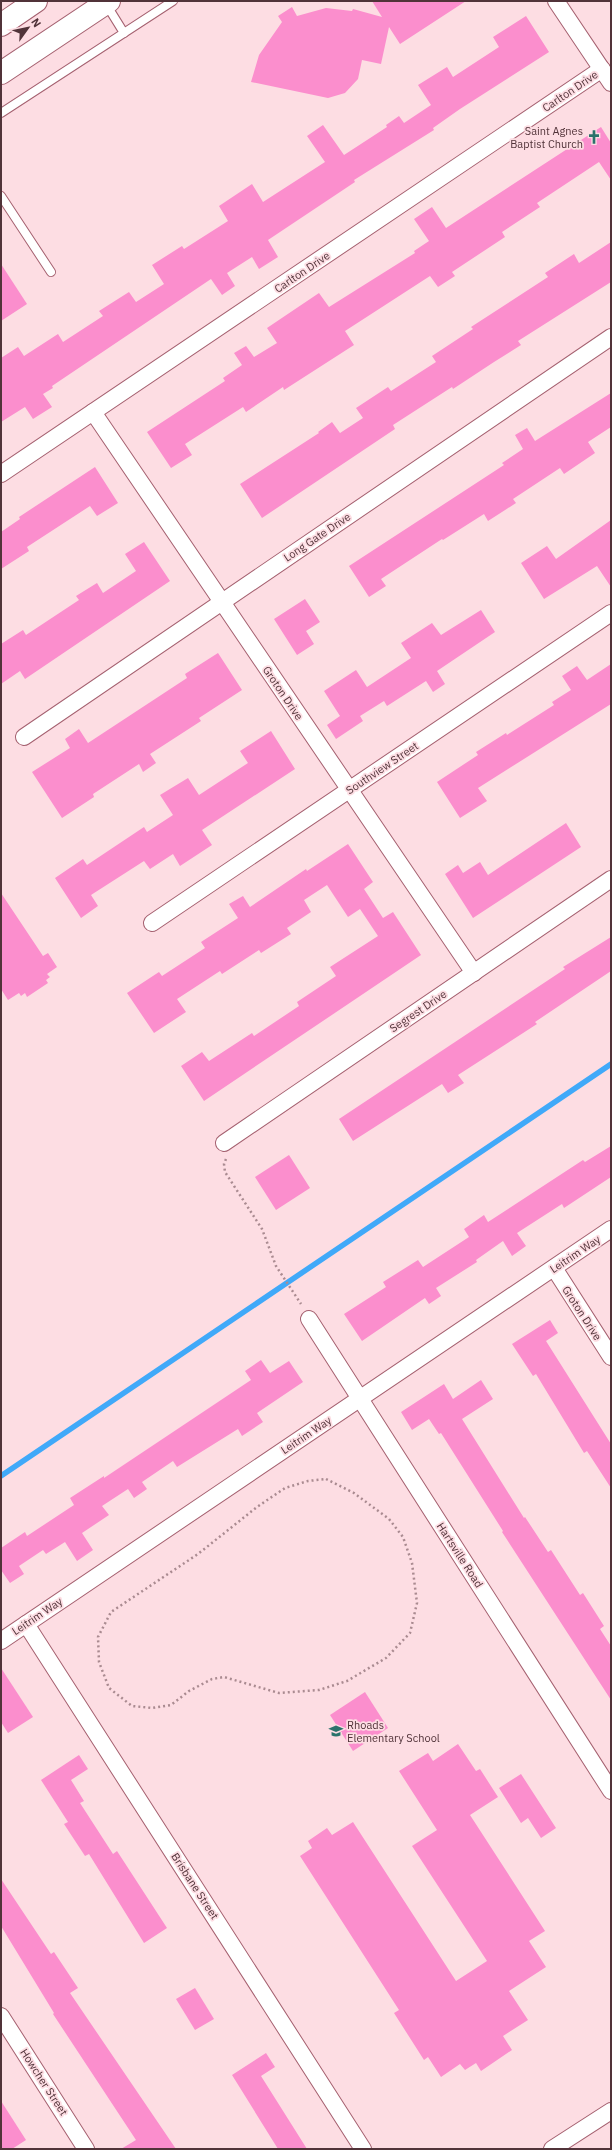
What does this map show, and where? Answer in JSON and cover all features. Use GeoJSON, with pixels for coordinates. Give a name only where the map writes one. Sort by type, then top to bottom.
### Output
{"type":"FeatureCollection","features":[{"type":"Feature","properties":{"kind":"main road"},"geometry":{"type":"LineString","coordinates":[[1,25],[36,1]]}},
{"type":"Feature","properties":{"kind":"main road"},"geometry":{"type":"LineString","coordinates":[[1,73],[108,2]]}},
{"type":"Feature","properties":{"kind":"street"},"geometry":{"type":"LineString","coordinates":[[556,1],[607,76]]}},
{"type":"Feature","properties":{"kind":"street","name":"Carlton Drive"},"geometry":{"type":"LineString","coordinates":[[1,474],[93,412],[607,76]]}},
{"type":"Feature","properties":{"kind":"street","name":"Long Gate Drive"},"geometry":{"type":"LineString","coordinates":[[24,737],[611,337]]}},
{"type":"Feature","properties":{"kind":"street","name":"Groton Drive"},"geometry":{"type":"LineString","coordinates":[[93,412],[474,973]]}},
{"type":"Feature","properties":{"kind":"street","name":"Southview Street"},"geometry":{"type":"LineString","coordinates":[[152,923],[611,613]]}},
{"type":"Feature","properties":{"kind":"street","name":"Segrest Drive"},"geometry":{"type":"LineString","coordinates":[[224,1143],[611,879]]}},
{"type":"Feature","properties":{"kind":"street","name":"Leitrim Way"},"geometry":{"type":"LineString","coordinates":[[1,1641],[611,1229]]}},
{"type":"Feature","properties":{"kind":"street","name":"Groton Drive"},"geometry":{"type":"LineString","coordinates":[[554,1268],[611,1358]]}},
{"type":"Feature","properties":{"kind":"street","name":"Hartsville Road"},"geometry":{"type":"LineString","coordinates":[[309,1319],[611,1791]]}},
{"type":"Feature","properties":{"kind":"street","name":"Brisbane Street"},"geometry":{"type":"LineString","coordinates":[[26,1624],[363,2149]]}},
{"type":"Feature","properties":{"kind":"street","name":"Howcher Street"},"geometry":{"type":"LineString","coordinates":[[1,2016],[86,2149]]}},
{"type":"Feature","properties":{"kind":"street"},"geometry":{"type":"LineString","coordinates":[[552,2149],[611,2111]]}},
{"type":"Feature","properties":{"kind":"lane"},"geometry":{"type":"LineString","coordinates":[[1,113],[173,1]]}},
{"type":"Feature","properties":{"kind":"lane"},"geometry":{"type":"LineString","coordinates":[[108,2],[124,33]]}},
{"type":"Feature","properties":{"kind":"lane"},"geometry":{"type":"LineString","coordinates":[[1,196],[51,272]]}},
{"type":"Feature","properties":{"kind":"path"},"geometry":{"type":"LineString","coordinates":[[224,1143],[230,1151],[224,1164],[226,1172],[262,1229],[276,1266],[298,1299]]}},
{"type":"Feature","properties":{"kind":"path"},"geometry":{"type":"LineString","coordinates":[[326,1478],[354,1493],[389,1519],[404,1537],[412,1563],[417,1603],[410,1633],[386,1658],[347,1681],[319,1690],[279,1693],[224,1677],[212,1679],[189,1691],[171,1705],[152,1708],[132,1706],[109,1688],[99,1662],[98,1637],[111,1612],[198,1554],[257,1507],[285,1488],[308,1481],[326,1478]]}},
{"type":"Feature","properties":{"kind":"building"},"geometry":{"type":"Polygon","coordinates":[[[372,1],[466,1],[400,44],[389,27],[381,64],[362,60],[358,79],[345,93],[328,98],[251,82],[259,55],[282,22],[278,16],[292,7],[297,16],[326,8],[352,11],[353,9],[382,17],[372,1]]]}},
{"type":"Feature","properties":{"kind":"building"},"geometry":{"type":"Polygon","coordinates":[[[526,16],[549,52],[460,109],[433,128],[434,130],[354,180],[355,182],[268,240],[278,257],[259,269],[252,257],[227,273],[235,286],[222,295],[211,279],[52,386],[53,388],[43,394],[52,407],[33,419],[25,407],[1,422],[1,358],[18,347],[24,356],[58,334],[63,342],[103,316],[99,311],[129,292],[136,302],[164,284],[152,265],[182,246],[184,249],[228,221],[219,206],[252,184],[263,202],[325,162],[307,136],[323,125],[344,155],[387,127],[386,125],[399,116],[404,123],[431,105],[418,85],[447,67],[453,77],[499,47],[493,37],[526,16]]]}},
{"type":"Feature","properties":{"kind":"building"},"geometry":{"type":"Polygon","coordinates":[[[601,127],[611,143],[611,180],[599,162],[537,203],[540,207],[502,232],[505,237],[452,272],[455,276],[438,287],[430,276],[345,331],[354,345],[284,390],[283,387],[246,412],[243,407],[185,444],[192,455],[171,468],[147,432],[225,381],[223,378],[242,365],[234,353],[246,346],[254,357],[277,343],[267,328],[319,293],[329,307],[415,253],[414,251],[429,241],[414,219],[432,207],[446,228],[601,127]]]}},
{"type":"Feature","properties":{"kind":"building"},"geometry":{"type":"Polygon","coordinates":[[[611,242],[611,282],[518,341],[521,345],[453,389],[452,387],[393,425],[395,429],[262,518],[240,484],[319,433],[318,432],[332,422],[340,433],[363,418],[356,408],[388,387],[391,391],[436,362],[432,356],[473,329],[471,327],[548,277],[545,273],[574,254],[579,263],[611,242]]]}},
{"type":"Feature","properties":{"kind":"building"},"geometry":{"type":"Polygon","coordinates":[[[1,264],[27,304],[1,321],[1,264]]]}},
{"type":"Feature","properties":{"kind":"building"},"geometry":{"type":"Polygon","coordinates":[[[611,393],[611,427],[588,442],[595,453],[564,474],[560,468],[513,499],[516,503],[488,521],[484,514],[443,540],[442,539],[381,579],[386,586],[369,597],[349,566],[504,465],[502,463],[523,449],[515,435],[527,428],[535,441],[611,393]]]}},
{"type":"Feature","properties":{"kind":"building"},"geometry":{"type":"Polygon","coordinates":[[[95,467],[118,503],[97,516],[90,506],[27,547],[29,551],[1,569],[1,532],[20,519],[19,517],[95,467]]]}},
{"type":"Feature","properties":{"kind":"building"},"geometry":{"type":"Polygon","coordinates":[[[611,520],[611,587],[597,566],[544,599],[521,563],[547,546],[556,559],[611,520]]]}},
{"type":"Feature","properties":{"kind":"building"},"geometry":{"type":"Polygon","coordinates":[[[144,542],[170,581],[25,679],[20,671],[1,684],[1,644],[23,630],[26,635],[79,600],[76,596],[97,583],[103,593],[136,571],[125,554],[144,542]]]}},
{"type":"Feature","properties":{"kind":"building"},"geometry":{"type":"Polygon","coordinates":[[[305,599],[320,622],[306,631],[314,644],[297,655],[274,619],[305,599]]]}},
{"type":"Feature","properties":{"kind":"building"},"geometry":{"type":"Polygon","coordinates":[[[481,610],[495,632],[437,671],[445,684],[433,692],[426,681],[387,706],[384,701],[360,716],[363,721],[336,739],[327,725],[340,716],[324,691],[356,670],[367,687],[411,658],[401,643],[432,623],[441,635],[481,610]]]}},
{"type":"Feature","properties":{"kind":"building"},"geometry":{"type":"Polygon","coordinates":[[[218,653],[242,690],[199,718],[201,721],[150,754],[156,763],[143,772],[139,764],[93,794],[94,797],[62,818],[32,772],[70,748],[65,739],[79,729],[88,743],[187,678],[185,674],[218,653]]]}},
{"type":"Feature","properties":{"kind":"building"},"geometry":{"type":"Polygon","coordinates":[[[611,664],[611,704],[478,788],[487,801],[460,818],[437,782],[478,755],[476,752],[506,733],[507,735],[554,705],[552,702],[571,690],[562,676],[577,666],[587,680],[611,664]]]}},
{"type":"Feature","properties":{"kind":"building"},"geometry":{"type":"Polygon","coordinates":[[[271,731],[295,769],[202,830],[212,845],[180,866],[173,854],[150,869],[144,861],[91,895],[98,906],[81,918],[55,878],[83,859],[87,865],[144,827],[147,832],[173,815],[160,795],[188,778],[199,795],[248,763],[240,751],[271,731]]]}},
{"type":"Feature","properties":{"kind":"building"},"geometry":{"type":"Polygon","coordinates":[[[566,823],[581,847],[473,918],[445,874],[458,865],[463,873],[480,862],[488,875],[566,823]]]}},
{"type":"Feature","properties":{"kind":"building"},"geometry":{"type":"Polygon","coordinates":[[[348,844],[373,882],[364,889],[383,918],[393,912],[421,955],[204,1101],[181,1066],[202,1052],[209,1061],[252,1033],[254,1036],[299,1006],[297,1002],[336,976],[330,967],[378,936],[360,909],[348,917],[327,885],[304,900],[311,912],[287,928],[291,934],[261,953],[259,950],[222,974],[220,971],[177,999],[186,1012],[154,1033],[127,993],[159,972],[162,976],[205,948],[201,942],[238,918],[229,904],[243,896],[250,907],[306,869],[307,871],[348,844]]]}},
{"type":"Feature","properties":{"kind":"building"},"geometry":{"type":"Polygon","coordinates":[[[1,893],[43,956],[48,953],[57,967],[47,974],[50,977],[46,980],[48,983],[27,997],[25,993],[21,996],[19,993],[8,1000],[1,989],[1,893]]]}},
{"type":"Feature","properties":{"kind":"building"},"geometry":{"type":"Polygon","coordinates":[[[611,937],[611,971],[535,1022],[537,1024],[458,1075],[464,1083],[448,1093],[442,1084],[353,1141],[339,1119],[565,969],[563,967],[611,937]]]}},
{"type":"Feature","properties":{"kind":"building"},"geometry":{"type":"Polygon","coordinates":[[[611,1146],[611,1177],[564,1208],[562,1204],[517,1233],[526,1246],[512,1256],[503,1241],[476,1260],[477,1262],[436,1288],[441,1296],[429,1304],[425,1298],[362,1341],[344,1314],[386,1287],[383,1282],[418,1260],[423,1267],[469,1237],[464,1229],[484,1215],[488,1222],[583,1160],[585,1162],[611,1146]]]}},
{"type":"Feature","properties":{"kind":"building"},"geometry":{"type":"Polygon","coordinates":[[[289,1155],[310,1188],[276,1210],[255,1177],[289,1155]]]}},
{"type":"Feature","properties":{"kind":"building"},"geometry":{"type":"Polygon","coordinates":[[[550,1320],[558,1333],[546,1341],[611,1444],[611,1488],[587,1451],[584,1453],[536,1374],[533,1376],[512,1344],[550,1320]]]}},
{"type":"Feature","properties":{"kind":"building"},"geometry":{"type":"Polygon","coordinates":[[[261,1360],[270,1373],[289,1361],[303,1382],[257,1413],[263,1422],[242,1436],[238,1429],[177,1467],[173,1461],[142,1482],[147,1489],[134,1498],[128,1489],[102,1506],[109,1515],[82,1533],[93,1550],[77,1561],[65,1542],[46,1554],[43,1550],[19,1566],[24,1574],[10,1583],[1,1570],[1,1548],[25,1532],[27,1536],[74,1505],[70,1498],[104,1476],[104,1478],[251,1380],[245,1371],[261,1360]]]}},
{"type":"Feature","properties":{"kind":"building"},"geometry":{"type":"Polygon","coordinates":[[[481,1380],[493,1399],[462,1419],[524,1518],[525,1517],[548,1552],[551,1550],[580,1595],[583,1593],[604,1626],[600,1629],[611,1646],[611,1700],[502,1532],[503,1531],[441,1433],[439,1434],[429,1419],[412,1430],[401,1412],[444,1384],[453,1399],[481,1380]]]}},
{"type":"Feature","properties":{"kind":"building"},"geometry":{"type":"Polygon","coordinates":[[[1,1668],[33,1717],[8,1733],[1,1722],[1,1668]]]}},
{"type":"Feature","properties":{"kind":"building"},"geometry":{"type":"Polygon","coordinates":[[[365,1692],[388,1728],[353,1751],[330,1715],[365,1692]]]}},
{"type":"Feature","properties":{"kind":"building"},"geometry":{"type":"Polygon","coordinates":[[[458,1744],[476,1771],[480,1769],[498,1797],[470,1815],[545,1931],[529,1941],[546,1967],[509,1991],[528,2020],[503,2036],[512,2050],[481,2071],[476,2063],[465,2070],[460,2064],[441,2077],[428,2057],[424,2060],[394,2013],[399,2010],[300,1856],[312,1848],[308,1841],[327,1828],[332,1835],[353,1822],[456,1981],[487,1961],[412,1846],[437,1830],[399,1771],[428,1753],[433,1761],[458,1744]]]}},
{"type":"Feature","properties":{"kind":"building"},"geometry":{"type":"Polygon","coordinates":[[[79,1755],[88,1769],[71,1780],[84,1801],[80,1803],[113,1854],[117,1851],[167,1928],[144,1943],[89,1854],[85,1856],[64,1824],[68,1822],[41,1780],[79,1755]]]}},
{"type":"Feature","properties":{"kind":"building"},"geometry":{"type":"Polygon","coordinates":[[[521,1774],[556,1828],[541,1838],[528,1818],[521,1823],[499,1788],[521,1774]]]}},
{"type":"Feature","properties":{"kind":"building"},"geometry":{"type":"Polygon","coordinates":[[[1,1879],[51,1954],[54,1952],[78,1988],[70,1993],[176,2149],[121,2149],[136,2140],[53,2014],[54,2013],[1,1926],[1,1879]]]}},
{"type":"Feature","properties":{"kind":"building"},"geometry":{"type":"Polygon","coordinates":[[[195,1988],[214,2019],[195,2030],[176,1999],[195,1988]]]}},
{"type":"Feature","properties":{"kind":"building"},"geometry":{"type":"Polygon","coordinates":[[[266,2053],[275,2067],[261,2076],[307,2149],[278,2149],[232,2075],[266,2053]]]}},
{"type":"Feature","properties":{"kind":"building"},"geometry":{"type":"Polygon","coordinates":[[[1,2101],[26,2140],[12,2149],[1,2149],[1,2101]]]}},
{"type":"Feature","properties":{"kind":"waterway"},"geometry":{"type":"LineString","coordinates":[[1,1476],[611,1064]]}},
{"type":"Feature","properties":{"kind":"place","name":"Saint Agnes Baptist Church"},"geometry":{"type":"Point","coordinates":[594,137]}},
{"type":"Feature","properties":{"kind":"place","name":"Rhoads Elementary School"},"geometry":{"type":"Point","coordinates":[336,1731]}}]}
